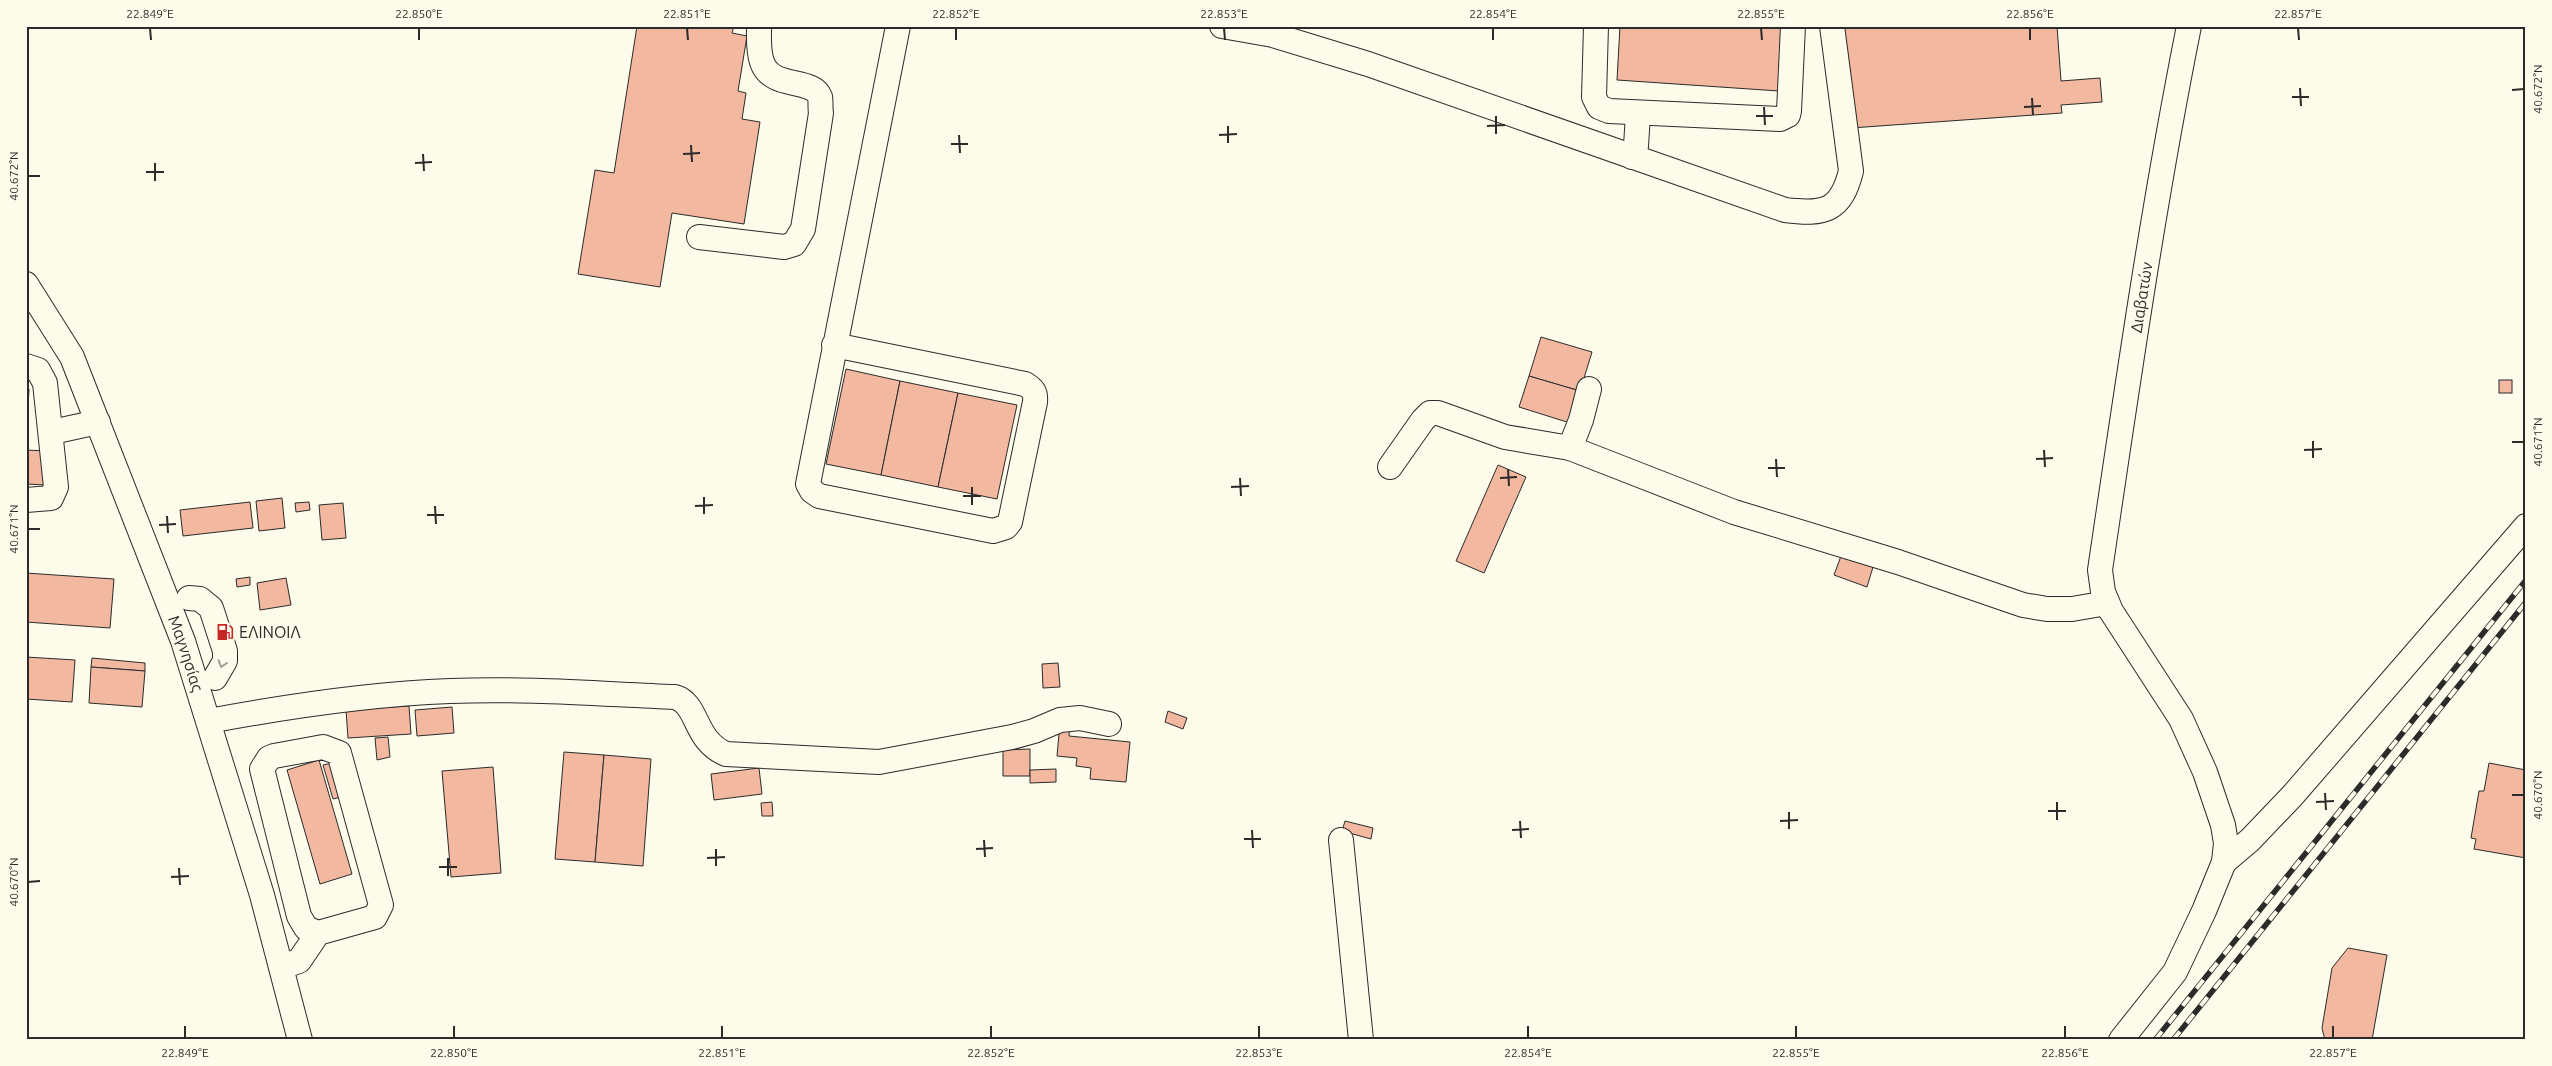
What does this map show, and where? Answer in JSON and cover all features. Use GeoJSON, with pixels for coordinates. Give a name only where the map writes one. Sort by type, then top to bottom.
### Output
{"type":"FeatureCollection","features":[{"type":"Feature","properties":{"kind":"street"},"geometry":{"type":"LineString","coordinates":[[699,237],[784,247],[794,244],[804,229],[821,113],[820,97],[814,89],[776,79],[766,71],[761,61],[759,26]]}},
{"type":"Feature","properties":{"kind":"street"},"geometry":{"type":"LineString","coordinates":[[834,345],[1025,384],[1032,389],[1036,395],[1035,402],[1010,522],[1006,527],[993,531],[819,496],[812,491],[808,484],[834,345],[898,26]]}},
{"type":"Feature","properties":{"kind":"street"},"geometry":{"type":"LineString","coordinates":[[1222,26],[1273,35],[1300,35],[1368,64],[1632,157],[1785,210],[1809,213],[1825,210],[1837,203],[1846,191],[1851,171],[1832,26]]}},
{"type":"Feature","properties":{"kind":"street"},"geometry":{"type":"LineString","coordinates":[[1596,26],[1596,103],[1603,110],[1638,114],[1780,119],[1785,117],[1789,111],[1793,26]]}},
{"type":"Feature","properties":{"kind":"street","name":"Διαβατών"},"geometry":{"type":"LineString","coordinates":[[2189,26],[2167,134],[2100,570],[2103,592],[2107,602],[2124,632],[2181,719],[2206,772],[2224,825],[2226,843],[2224,862]]}},
{"type":"Feature","properties":{"kind":"street"},"geometry":{"type":"LineString","coordinates":[[1632,157],[1636,146],[1638,114]]}},
{"type":"Feature","properties":{"kind":"street","name":"Μαγνησίας"},"geometry":{"type":"LineString","coordinates":[[26,284],[72,357],[183,641],[262,895],[300,1040]]}},
{"type":"Feature","properties":{"kind":"street"},"geometry":{"type":"LineString","coordinates":[[26,366],[38,370],[42,375],[52,432],[56,487],[55,493],[51,498],[26,500]]}},
{"type":"Feature","properties":{"kind":"street"},"geometry":{"type":"LineString","coordinates":[[1570,448],[1581,420],[1588,389]]}},
{"type":"Feature","properties":{"kind":"street"},"geometry":{"type":"LineString","coordinates":[[1390,467],[1423,420],[1430,414],[1453,417],[1504,437],[1570,448],[1734,512],[1898,562],[2023,605],[2047,609],[2072,609],[2107,602]]}},
{"type":"Feature","properties":{"kind":"street"},"geometry":{"type":"LineString","coordinates":[[52,432],[98,422]]}},
{"type":"Feature","properties":{"kind":"street"},"geometry":{"type":"LineString","coordinates":[[2121,1040],[2175,972],[2204,911],[2224,862],[2250,840],[2292,795],[2526,526]]}},
{"type":"Feature","properties":{"kind":"street"},"geometry":{"type":"LineString","coordinates":[[189,598],[200,599],[211,608],[224,651],[225,661],[215,678]]}},
{"type":"Feature","properties":{"kind":"street"},"geometry":{"type":"LineString","coordinates":[[209,721],[302,704],[450,691],[574,692],[674,697],[683,700],[689,707],[703,737],[715,749],[726,754],[879,762],[1012,737],[1034,731],[1060,720],[1080,718],[1109,724]]}},
{"type":"Feature","properties":{"kind":"street"},"geometry":{"type":"LineString","coordinates":[[281,967],[299,961],[318,933],[374,916],[381,905],[339,753],[323,747],[274,756],[269,758],[262,769],[299,916],[306,928],[318,933]]}},
{"type":"Feature","properties":{"kind":"street"},"geometry":{"type":"LineString","coordinates":[[1341,840],[1361,1040]]}},
{"type":"Feature","properties":{"kind":"building"},"geometry":{"type":"Polygon","coordinates":[[[637,26],[734,26],[732,33],[747,36],[738,91],[746,93],[742,119],[760,122],[744,224],[672,213],[660,287],[578,274],[595,170],[614,173],[637,26]]]}},
{"type":"Feature","properties":{"kind":"building"},"geometry":{"type":"Polygon","coordinates":[[[1620,26],[1783,26],[1779,91],[1617,80],[1620,26]]]}},
{"type":"Feature","properties":{"kind":"building"},"geometry":{"type":"Polygon","coordinates":[[[1842,26],[2057,26],[2061,81],[2100,78],[2102,102],[2061,105],[2062,113],[1851,128],[1842,26]]]}},
{"type":"Feature","properties":{"kind":"building"},"geometry":{"type":"Polygon","coordinates":[[[1541,337],[1592,352],[1580,391],[1529,376],[1541,337]]]}},
{"type":"Feature","properties":{"kind":"building"},"geometry":{"type":"Polygon","coordinates":[[[846,369],[900,381],[881,475],[826,464],[846,369]]]}},
{"type":"Feature","properties":{"kind":"building"},"geometry":{"type":"Polygon","coordinates":[[[1529,376],[1580,391],[1570,423],[1519,407],[1529,376]]]}},
{"type":"Feature","properties":{"kind":"building"},"geometry":{"type":"Polygon","coordinates":[[[2499,380],[2512,380],[2512,393],[2499,393],[2499,380]]]}},
{"type":"Feature","properties":{"kind":"building"},"geometry":{"type":"Polygon","coordinates":[[[900,381],[958,393],[938,487],[881,475],[900,381]]]}},
{"type":"Feature","properties":{"kind":"building"},"geometry":{"type":"Polygon","coordinates":[[[26,389],[29,389],[26,446],[26,389]]]}},
{"type":"Feature","properties":{"kind":"building"},"geometry":{"type":"Polygon","coordinates":[[[958,393],[1017,405],[997,499],[938,487],[958,393]]]}},
{"type":"Feature","properties":{"kind":"building"},"geometry":{"type":"Polygon","coordinates":[[[26,450],[48,451],[46,485],[26,484],[26,450]]]}},
{"type":"Feature","properties":{"kind":"building"},"geometry":{"type":"Polygon","coordinates":[[[1498,465],[1526,477],[1484,573],[1456,561],[1498,465]]]}},
{"type":"Feature","properties":{"kind":"building"},"geometry":{"type":"Polygon","coordinates":[[[282,498],[285,528],[259,531],[256,501],[282,498]]]}},
{"type":"Feature","properties":{"kind":"building"},"geometry":{"type":"Polygon","coordinates":[[[250,502],[253,528],[183,536],[180,510],[250,502]]]}},
{"type":"Feature","properties":{"kind":"building"},"geometry":{"type":"Polygon","coordinates":[[[309,502],[310,510],[296,512],[295,503],[309,502]]]}},
{"type":"Feature","properties":{"kind":"building"},"geometry":{"type":"Polygon","coordinates":[[[343,503],[346,538],[322,540],[319,505],[343,503]]]}},
{"type":"Feature","properties":{"kind":"building"},"geometry":{"type":"Polygon","coordinates":[[[1841,556],[1873,567],[1867,587],[1834,575],[1841,556]]]}},
{"type":"Feature","properties":{"kind":"building"},"geometry":{"type":"Polygon","coordinates":[[[26,573],[114,579],[110,628],[26,622],[26,573]]]}},
{"type":"Feature","properties":{"kind":"building"},"geometry":{"type":"Polygon","coordinates":[[[250,577],[250,585],[237,587],[236,579],[250,577]]]}},
{"type":"Feature","properties":{"kind":"building"},"geometry":{"type":"Polygon","coordinates":[[[286,578],[291,605],[260,610],[257,583],[286,578]]]}},
{"type":"Feature","properties":{"kind":"building"},"geometry":{"type":"Polygon","coordinates":[[[26,657],[75,660],[72,702],[26,699],[26,657]]]}},
{"type":"Feature","properties":{"kind":"building"},"geometry":{"type":"Polygon","coordinates":[[[92,658],[145,663],[145,671],[91,667],[92,658]]]}},
{"type":"Feature","properties":{"kind":"building"},"geometry":{"type":"Polygon","coordinates":[[[1058,663],[1060,687],[1043,688],[1042,664],[1058,663]]]}},
{"type":"Feature","properties":{"kind":"building"},"geometry":{"type":"Polygon","coordinates":[[[91,667],[145,671],[142,707],[89,703],[91,667]]]}},
{"type":"Feature","properties":{"kind":"building"},"geometry":{"type":"Polygon","coordinates":[[[409,706],[411,734],[348,738],[346,710],[409,706]]]}},
{"type":"Feature","properties":{"kind":"building"},"geometry":{"type":"Polygon","coordinates":[[[452,707],[454,733],[417,736],[415,710],[452,707]]]}},
{"type":"Feature","properties":{"kind":"building"},"geometry":{"type":"Polygon","coordinates":[[[1168,711],[1187,718],[1183,729],[1165,722],[1168,711]]]}},
{"type":"Feature","properties":{"kind":"building"},"geometry":{"type":"Polygon","coordinates":[[[1060,723],[1070,724],[1069,736],[1130,742],[1126,782],[1090,779],[1091,768],[1076,766],[1077,758],[1057,756],[1060,723]]]}},
{"type":"Feature","properties":{"kind":"building"},"geometry":{"type":"Polygon","coordinates":[[[388,737],[390,757],[377,760],[375,738],[388,737]]]}},
{"type":"Feature","properties":{"kind":"building"},"geometry":{"type":"Polygon","coordinates":[[[1030,749],[1030,776],[1003,776],[1003,750],[1030,749]]]}},
{"type":"Feature","properties":{"kind":"building"},"geometry":{"type":"Polygon","coordinates":[[[564,752],[604,755],[595,862],[555,859],[564,752]]]}},
{"type":"Feature","properties":{"kind":"building"},"geometry":{"type":"Polygon","coordinates":[[[604,755],[651,759],[643,866],[595,862],[604,755]]]}},
{"type":"Feature","properties":{"kind":"building"},"geometry":{"type":"Polygon","coordinates":[[[319,760],[352,874],[320,884],[287,770],[319,760]]]}},
{"type":"Feature","properties":{"kind":"building"},"geometry":{"type":"Polygon","coordinates":[[[332,763],[341,797],[333,799],[323,765],[332,763]]]}},
{"type":"Feature","properties":{"kind":"building"},"geometry":{"type":"Polygon","coordinates":[[[2489,763],[2526,770],[2526,858],[2474,849],[2476,839],[2471,838],[2479,791],[2484,791],[2489,763]]]}},
{"type":"Feature","properties":{"kind":"building"},"geometry":{"type":"Polygon","coordinates":[[[493,767],[501,873],[451,877],[442,771],[493,767]]]}},
{"type":"Feature","properties":{"kind":"building"},"geometry":{"type":"Polygon","coordinates":[[[759,768],[762,794],[714,800],[711,774],[759,768]]]}},
{"type":"Feature","properties":{"kind":"building"},"geometry":{"type":"Polygon","coordinates":[[[1056,769],[1056,782],[1030,783],[1030,770],[1056,769]]]}},
{"type":"Feature","properties":{"kind":"building"},"geometry":{"type":"Polygon","coordinates":[[[772,802],[773,816],[762,816],[761,803],[772,802]]]}},
{"type":"Feature","properties":{"kind":"building"},"geometry":{"type":"Polygon","coordinates":[[[1345,821],[1373,828],[1371,839],[1342,831],[1345,821]]]}},
{"type":"Feature","properties":{"kind":"building"},"geometry":{"type":"Polygon","coordinates":[[[2348,948],[2387,955],[2372,1040],[2325,1040],[2322,1028],[2332,968],[2348,948]]]}},
{"type":"Feature","properties":{"kind":"railway"},"geometry":{"type":"LineString","coordinates":[[2155,1040],[2526,580]]}},
{"type":"Feature","properties":{"kind":"railway"},"geometry":{"type":"LineString","coordinates":[[2173,1040],[2526,602]]}},
{"type":"Feature","properties":{"kind":"place","name":"ΕΛΙΝΟΙΛ"},"geometry":{"type":"Point","coordinates":[225,632]}}]}
